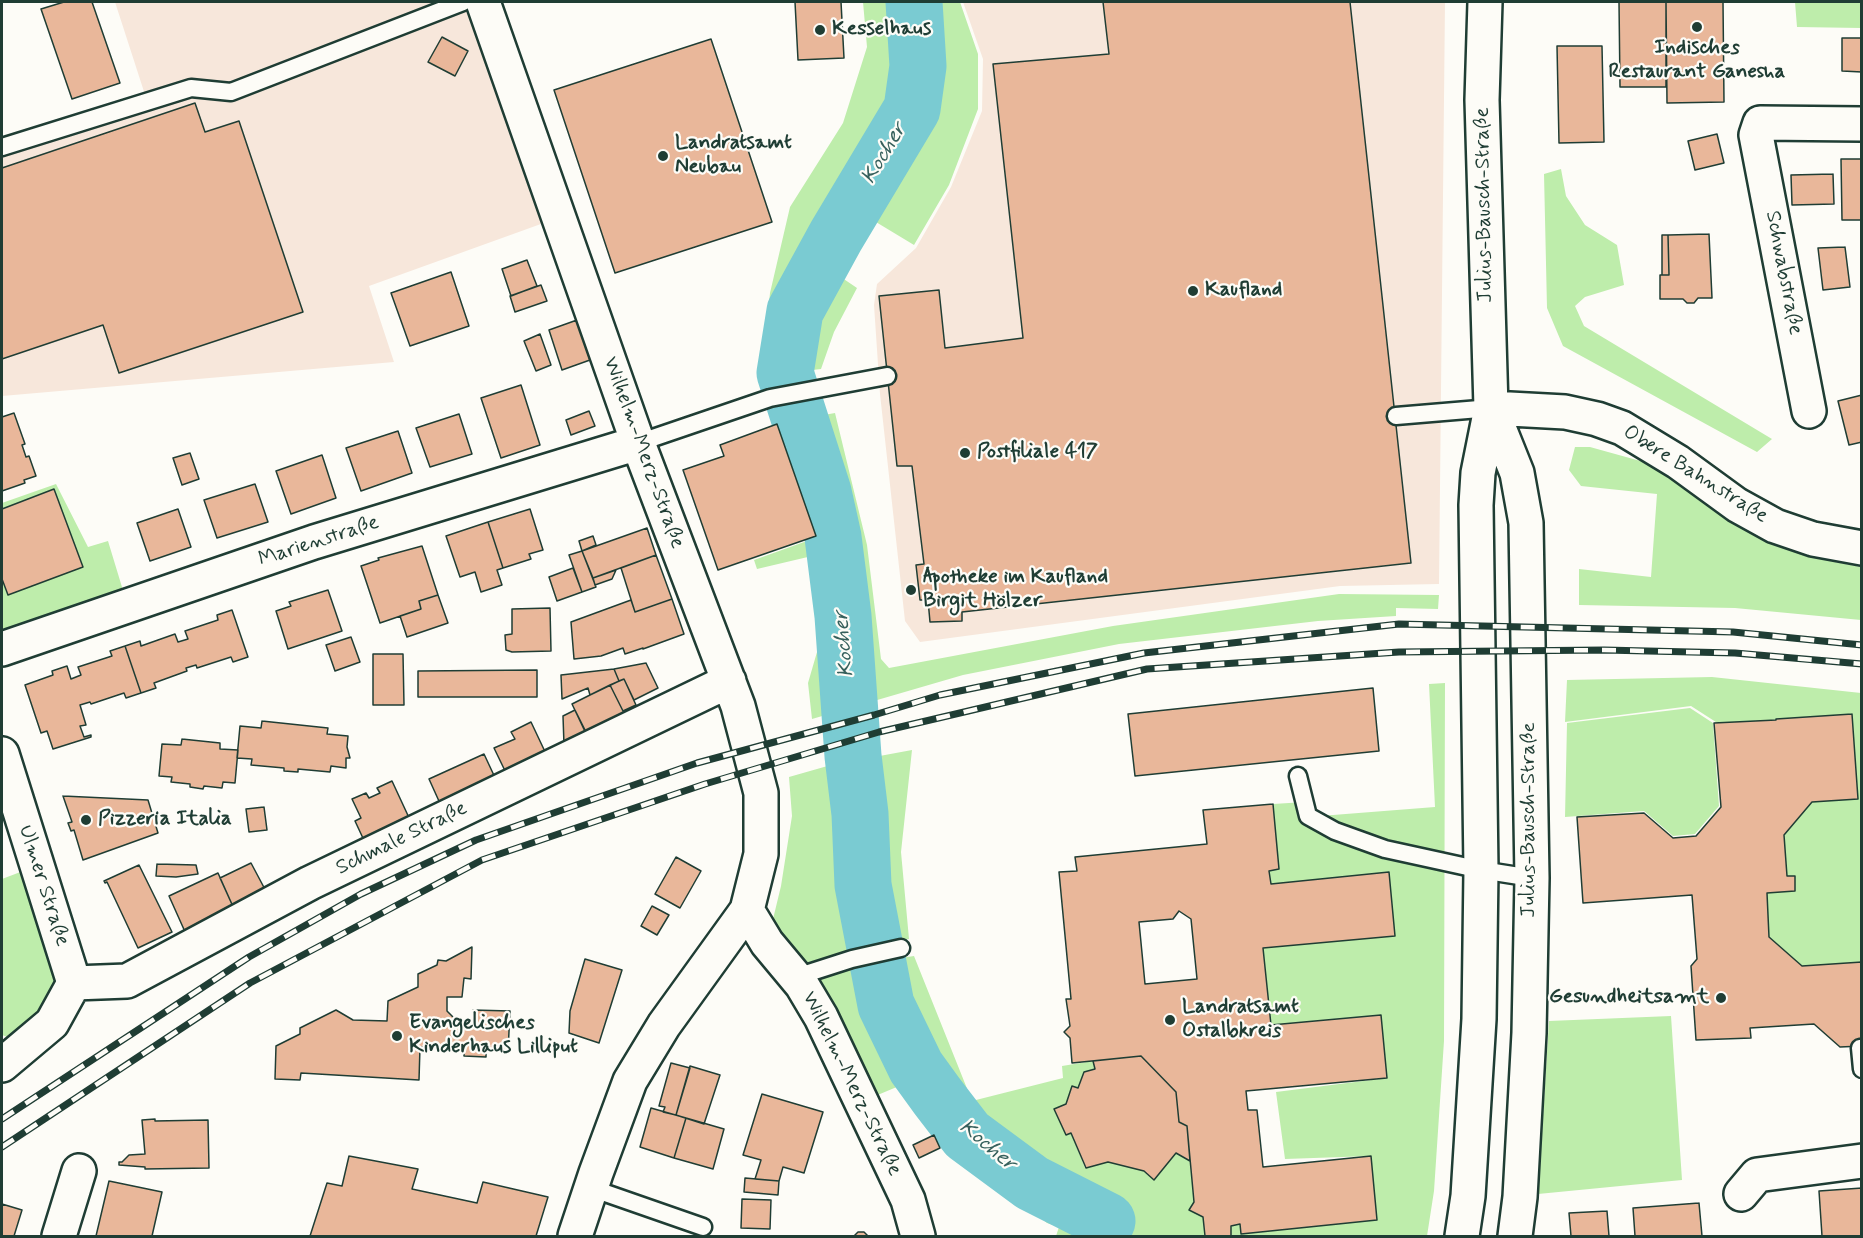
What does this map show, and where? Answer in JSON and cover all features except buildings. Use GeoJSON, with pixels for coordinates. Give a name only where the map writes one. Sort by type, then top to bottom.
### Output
{"type":"FeatureCollection","features":[{"type":"Feature","properties":{"kind":"street","name":"Wilhelm-Merz-Straße"},"geometry":{"type":"LineString","coordinates":[[483,2],[638,443],[729,681],[761,793],[761,854],[747,910],[664,1025],[630,1082],[575,1236]]}},
{"type":"Feature","properties":{"kind":"street","name":"Julius-Bausch-Straße"},"geometry":{"type":"LineString","coordinates":[[1462,1236],[1468,1196],[1479,1019],[1481,870],[1476,505],[1478,473],[1491,408],[1482,100],[1485,2]]}},
{"type":"Feature","properties":{"kind":"street","name":"Schwabstraße"},"geometry":{"type":"LineString","coordinates":[[1809,411],[1756,135],[1760,123],[1862,123]]}},
{"type":"Feature","properties":{"kind":"street","name":"Julius-Bausch-Straße"},"geometry":{"type":"LineString","coordinates":[[1491,408],[1517,473],[1526,523],[1532,878],[1529,1033],[1520,1197],[1515,1236]]}},
{"type":"Feature","properties":{"kind":"street","name":"Obere Bahnstraße"},"geometry":{"type":"LineString","coordinates":[[1491,408],[1565,412],[1598,419],[1622,428],[1678,462],[1737,505],[1775,526],[1813,539],[1862,548]]}},
{"type":"Feature","properties":{"kind":"street","name":"Marienstraße"},"geometry":{"type":"LineString","coordinates":[[2,649],[314,542],[638,443]]}},
{"type":"Feature","properties":{"kind":"street","name":"Schmale Straße"},"geometry":{"type":"LineString","coordinates":[[74,983],[127,981],[310,883],[729,681]]}},
{"type":"Feature","properties":{"kind":"street","name":"Ulmer Straße"},"geometry":{"type":"LineString","coordinates":[[2,754],[74,983]]}},
{"type":"Feature","properties":{"kind":"street","name":"Wilhelm-Merz-Straße"},"geometry":{"type":"LineString","coordinates":[[747,910],[767,944],[802,985],[820,1017],[908,1200],[918,1236]]}},
{"type":"Feature","properties":{"kind":"street"},"geometry":{"type":"LineString","coordinates":[[2,1065],[52,1023],[74,983]]}},
{"type":"Feature","properties":{"kind":"street"},"geometry":{"type":"LineString","coordinates":[[1741,1194],[1757,1175],[1862,1161]]}},
{"type":"Feature","properties":{"kind":"street"},"geometry":{"type":"LineString","coordinates":[[59,1236],[79,1171]]}},
{"type":"Feature","properties":{"kind":"lane"},"geometry":{"type":"LineString","coordinates":[[2,147],[191,88],[231,92],[463,2]]}},
{"type":"Feature","properties":{"kind":"lane"},"geometry":{"type":"LineString","coordinates":[[638,443],[770,398],[887,376]]}},
{"type":"Feature","properties":{"kind":"lane"},"geometry":{"type":"LineString","coordinates":[[1396,416],[1491,408]]}},
{"type":"Feature","properties":{"kind":"lane"},"geometry":{"type":"LineString","coordinates":[[1298,776],[1308,816],[1335,831],[1385,849],[1481,870],[1532,878]]}},
{"type":"Feature","properties":{"kind":"lane"},"geometry":{"type":"LineString","coordinates":[[796,977],[852,959],[901,948]]}},
{"type":"Feature","properties":{"kind":"lane"},"geometry":{"type":"LineString","coordinates":[[1860,1048],[1862,1070]]}},
{"type":"Feature","properties":{"kind":"lane"},"geometry":{"type":"LineString","coordinates":[[591,1188],[703,1227]]}},
{"type":"Feature","properties":{"kind":"shaded area"},"geometry":{"type":"Polygon","coordinates":[[[115,2],[477,2],[552,220],[369,286],[394,362],[2,396],[2,154],[148,104],[115,2]]]}},
{"type":"Feature","properties":{"kind":"shaded area"},"geometry":{"type":"Polygon","coordinates":[[[963,2],[1445,2],[1439,584],[1340,586],[920,642],[905,621],[880,394],[874,305],[877,284],[916,248],[951,187],[982,111],[983,59],[963,2]]]}},
{"type":"Feature","properties":{"kind":"green space"},"geometry":{"type":"Polygon","coordinates":[[[863,2],[960,2],[978,54],[978,109],[949,185],[914,245],[861,213],[826,267],[857,288],[834,332],[821,369],[762,376],[770,293],[790,207],[843,123],[867,47],[863,2]]]}},
{"type":"Feature","properties":{"kind":"green space"},"geometry":{"type":"Polygon","coordinates":[[[1795,2],[1861,2],[1861,28],[1797,27],[1795,2]]]}},
{"type":"Feature","properties":{"kind":"green space"},"geometry":{"type":"Polygon","coordinates":[[[1561,169],[1566,196],[1585,225],[1617,245],[1624,285],[1585,297],[1575,306],[1584,326],[1772,439],[1757,452],[1563,346],[1547,308],[1544,174],[1561,169]]]}},
{"type":"Feature","properties":{"kind":"green space"},"geometry":{"type":"Polygon","coordinates":[[[835,413],[867,545],[881,659],[889,668],[1113,626],[1339,594],[1439,595],[1438,609],[1396,608],[1396,616],[1318,621],[1119,644],[963,675],[812,719],[808,683],[824,628],[812,556],[757,569],[754,560],[818,537],[779,423],[835,413]]]}},
{"type":"Feature","properties":{"kind":"green space"},"geometry":{"type":"Polygon","coordinates":[[[1575,447],[1590,447],[1644,462],[1743,526],[1779,544],[1830,561],[1861,567],[1861,620],[1735,608],[1579,605],[1579,569],[1651,577],[1657,494],[1581,486],[1569,470],[1575,447]]]}},
{"type":"Feature","properties":{"kind":"green space"},"geometry":{"type":"Polygon","coordinates":[[[56,484],[88,547],[108,541],[125,597],[2,639],[2,503],[56,484]]]}},
{"type":"Feature","properties":{"kind":"green space"},"geometry":{"type":"Polygon","coordinates":[[[1712,677],[1861,693],[1861,962],[1802,966],[1769,937],[1767,893],[1795,891],[1795,876],[1787,876],[1784,835],[1812,802],[1858,798],[1852,714],[1719,724],[1691,706],[1565,722],[1567,680],[1712,677]]]}},
{"type":"Feature","properties":{"kind":"green space"},"geometry":{"type":"Polygon","coordinates":[[[1445,683],[1444,1041],[1434,1191],[1427,1236],[1231,1236],[1231,1226],[1240,1224],[1242,1234],[1377,1220],[1371,1156],[1285,1159],[1276,1092],[1387,1078],[1381,1015],[1271,1025],[1263,948],[1389,872],[1271,884],[1269,871],[1279,869],[1273,804],[1305,802],[1309,816],[1435,807],[1429,684],[1445,683]]]}},
{"type":"Feature","properties":{"kind":"green space"},"geometry":{"type":"Polygon","coordinates":[[[1690,708],[1713,723],[1719,806],[1695,834],[1673,836],[1644,811],[1565,817],[1567,723],[1690,708]]]}},
{"type":"Feature","properties":{"kind":"green space"},"geometry":{"type":"Polygon","coordinates":[[[912,750],[901,852],[909,939],[852,950],[788,968],[767,944],[781,886],[792,816],[789,777],[831,765],[912,750]]]}},
{"type":"Feature","properties":{"kind":"green space"},"geometry":{"type":"Polygon","coordinates":[[[23,871],[66,984],[18,1041],[2,1035],[2,879],[23,871]]]}},
{"type":"Feature","properties":{"kind":"green space"},"geometry":{"type":"Polygon","coordinates":[[[914,956],[972,1101],[1063,1078],[1062,1066],[1093,1061],[1095,1069],[1084,1072],[1078,1088],[1072,1086],[1066,1104],[1054,1109],[1066,1135],[1071,1133],[1085,1168],[1108,1162],[1144,1171],[1154,1180],[1176,1153],[1190,1161],[1194,1202],[1189,1210],[1203,1217],[1205,1236],[1056,1236],[1059,1227],[1047,1223],[963,1153],[911,1081],[861,1102],[802,985],[855,965],[914,956]]]}},
{"type":"Feature","properties":{"kind":"green space"},"geometry":{"type":"Polygon","coordinates":[[[1671,1016],[1682,1180],[1538,1194],[1549,1021],[1671,1016]]]}},
{"type":"Feature","properties":{"kind":"waterway","name":"Kocher"},"geometry":{"type":"LineString","coordinates":[[914,2],[918,66],[912,109],[836,236],[795,311],[785,373],[823,492],[833,537],[843,616],[853,756],[860,814],[863,885],[886,1005],[916,1067],[937,1096],[967,1135],[1032,1183],[1107,1221]]}},
{"type":"Feature","properties":{"kind":"railway"},"geometry":{"type":"LineString","coordinates":[[2,1119],[249,957],[361,894],[476,840],[697,763],[940,695],[1144,653],[1399,624],[1733,632],[1862,645]]}},
{"type":"Feature","properties":{"kind":"railway"},"geometry":{"type":"LineString","coordinates":[[2,1147],[250,983],[482,860],[705,784],[879,732],[1147,669],[1399,652],[1604,650],[1735,653],[1862,664]]}},
{"type":"Feature","properties":{"kind":"place","name":"Indisches Restaurant Ganesha"},"geometry":{"type":"Point","coordinates":[1697,27]}},
{"type":"Feature","properties":{"kind":"place","name":"Kesselhaus"},"geometry":{"type":"Point","coordinates":[820,30]}},
{"type":"Feature","properties":{"kind":"place","name":"Landratsamt Neubau"},"geometry":{"type":"Point","coordinates":[663,156]}},
{"type":"Feature","properties":{"kind":"place","name":"Kaufland"},"geometry":{"type":"Point","coordinates":[1193,291]}},
{"type":"Feature","properties":{"kind":"place","name":"Postfiliale 417"},"geometry":{"type":"Point","coordinates":[965,453]}},
{"type":"Feature","properties":{"kind":"place","name":"Apotheke im Kaufland Birgit Hölzer"},"geometry":{"type":"Point","coordinates":[911,590]}},
{"type":"Feature","properties":{"kind":"place","name":"Pizzeria Italia"},"geometry":{"type":"Point","coordinates":[86,820]}},
{"type":"Feature","properties":{"kind":"place","name":"Gesundheitsamt"},"geometry":{"type":"Point","coordinates":[1721,998]}},
{"type":"Feature","properties":{"kind":"place","name":"Landratsamt Ostalbkreis"},"geometry":{"type":"Point","coordinates":[1170,1020]}},
{"type":"Feature","properties":{"kind":"place","name":"Evangelisches Kinderhaus Lilliput"},"geometry":{"type":"Point","coordinates":[397,1036]}}]}
